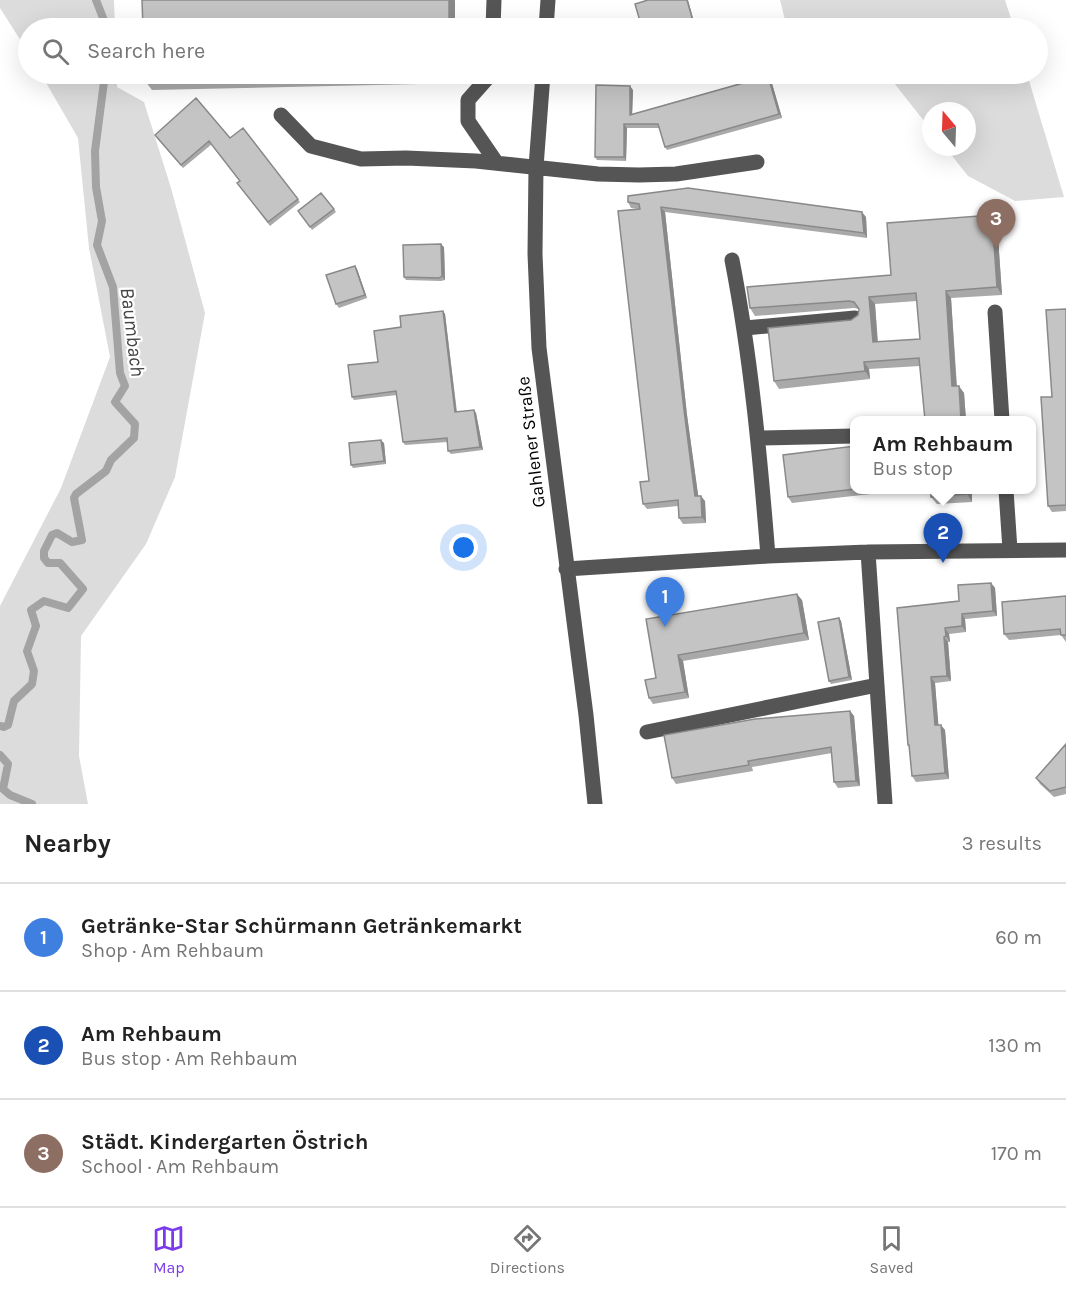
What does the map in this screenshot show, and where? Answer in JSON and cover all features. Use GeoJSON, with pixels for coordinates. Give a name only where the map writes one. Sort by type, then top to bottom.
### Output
{"type":"FeatureCollection","features":[{"type":"Feature","properties":{"kind":"street"},"geometry":{"type":"LineString","coordinates":[[493,18],[494,0]]}},
{"type":"Feature","properties":{"kind":"street"},"geometry":{"type":"LineString","coordinates":[[547,18],[548,0]]}},
{"type":"Feature","properties":{"kind":"street"},"geometry":{"type":"LineString","coordinates":[[482,84],[468,100],[468,121],[496,162]]}},
{"type":"Feature","properties":{"kind":"street","name":"Gahlener Straße"},"geometry":{"type":"LineString","coordinates":[[542,84],[536,167],[534,254],[539,348],[586,715],[595,804]]}},
{"type":"Feature","properties":{"kind":"street"},"geometry":{"type":"LineString","coordinates":[[281,115],[311,146],[361,159],[406,158],[496,162],[598,174],[676,174],[757,162]]}},
{"type":"Feature","properties":{"kind":"street"},"geometry":{"type":"LineString","coordinates":[[732,260],[745,328],[758,438],[768,556]]}},
{"type":"Feature","properties":{"kind":"street"},"geometry":{"type":"LineString","coordinates":[[995,312],[1002,416]]}},
{"type":"Feature","properties":{"kind":"street"},"geometry":{"type":"LineString","coordinates":[[745,328],[855,318]]}},
{"type":"Feature","properties":{"kind":"street"},"geometry":{"type":"LineString","coordinates":[[758,438],[850,436]]}},
{"type":"Feature","properties":{"kind":"street"},"geometry":{"type":"LineString","coordinates":[[1006,494],[1010,550]]}},
{"type":"Feature","properties":{"kind":"street"},"geometry":{"type":"LineString","coordinates":[[566,569],[868,552],[1066,550]]}},
{"type":"Feature","properties":{"kind":"street"},"geometry":{"type":"LineString","coordinates":[[868,552],[885,804]]}},
{"type":"Feature","properties":{"kind":"street"},"geometry":{"type":"LineString","coordinates":[[647,732],[877,685]]}},
{"type":"Feature","properties":{"kind":"shaded area"},"geometry":{"type":"Polygon","coordinates":[[[0,0],[114,0],[115,18],[18,18],[18,36],[0,8],[0,0]]]}},
{"type":"Feature","properties":{"kind":"shaded area"},"geometry":{"type":"Polygon","coordinates":[[[780,0],[1005,0],[1011,18],[784,18],[780,0]]]}},
{"type":"Feature","properties":{"kind":"shaded area"},"geometry":{"type":"Polygon","coordinates":[[[47,84],[117,84],[117,87],[144,102],[171,188],[205,313],[175,477],[146,544],[81,636],[79,756],[88,804],[0,804],[0,606],[61,488],[110,357],[89,248],[78,138],[47,84]]]}},
{"type":"Feature","properties":{"kind":"shaded area"},"geometry":{"type":"Polygon","coordinates":[[[895,84],[1030,84],[1064,197],[1015,201],[968,176],[952,156],[976,156],[976,102],[922,102],[922,119],[895,84]]]}},
{"type":"Feature","properties":{"kind":"building"},"geometry":{"type":"Polygon","coordinates":[[[142,0],[449,0],[449,18],[143,18],[142,0]]]}},
{"type":"Feature","properties":{"kind":"building"},"geometry":{"type":"Polygon","coordinates":[[[648,0],[687,0],[692,18],[639,18],[635,4],[648,0]]]}},
{"type":"Feature","properties":{"kind":"building"},"geometry":{"type":"Polygon","coordinates":[[[740,84],[770,84],[779,114],[665,147],[658,124],[624,124],[624,157],[595,157],[596,85],[630,86],[630,115],[740,84]]]}},
{"type":"Feature","properties":{"kind":"building"},"geometry":{"type":"Polygon","coordinates":[[[196,98],[230,138],[243,128],[298,199],[268,222],[237,183],[240,181],[209,141],[181,165],[155,135],[196,98]]]}},
{"type":"Feature","properties":{"kind":"building"},"geometry":{"type":"Polygon","coordinates":[[[688,188],[862,212],[864,233],[661,207],[695,496],[701,496],[702,517],[679,518],[678,500],[643,504],[640,482],[649,481],[618,211],[640,209],[639,204],[628,202],[628,196],[688,188]]]}},
{"type":"Feature","properties":{"kind":"building"},"geometry":{"type":"Polygon","coordinates":[[[321,193],[334,209],[310,227],[298,211],[321,193]]]}},
{"type":"Feature","properties":{"kind":"building"},"geometry":{"type":"Polygon","coordinates":[[[992,215],[997,287],[946,291],[952,386],[959,386],[961,416],[925,416],[919,358],[864,362],[865,371],[774,381],[768,328],[851,320],[858,315],[859,309],[854,302],[849,301],[750,308],[747,287],[891,275],[887,223],[992,215]],[[916,293],[869,297],[873,342],[920,339],[916,293]]]}},
{"type":"Feature","properties":{"kind":"building"},"geometry":{"type":"Polygon","coordinates":[[[441,244],[442,276],[439,278],[404,277],[403,245],[441,244]]]}},
{"type":"Feature","properties":{"kind":"building"},"geometry":{"type":"Polygon","coordinates":[[[355,266],[365,295],[336,304],[326,275],[355,266]]]}},
{"type":"Feature","properties":{"kind":"building"},"geometry":{"type":"Polygon","coordinates":[[[1066,309],[1066,505],[1048,506],[1041,397],[1052,397],[1046,310],[1066,309]]]}},
{"type":"Feature","properties":{"kind":"building"},"geometry":{"type":"Polygon","coordinates":[[[443,311],[455,412],[474,410],[480,447],[448,451],[447,438],[403,442],[396,391],[352,397],[348,365],[378,362],[374,331],[401,327],[400,316],[443,311]]]}},
{"type":"Feature","properties":{"kind":"building"},"geometry":{"type":"Polygon","coordinates":[[[381,440],[384,461],[351,465],[349,443],[381,440]]]}},
{"type":"Feature","properties":{"kind":"building"},"geometry":{"type":"Polygon","coordinates":[[[850,447],[850,490],[788,497],[783,455],[850,447]]]}},
{"type":"Feature","properties":{"kind":"building"},"geometry":{"type":"Polygon","coordinates":[[[931,494],[967,494],[931,497],[931,494]]]}},
{"type":"Feature","properties":{"kind":"building"},"geometry":{"type":"Polygon","coordinates":[[[991,583],[993,611],[962,614],[962,626],[945,628],[947,676],[931,677],[935,725],[941,725],[945,773],[912,776],[897,608],[959,601],[958,585],[991,583]]]}},
{"type":"Feature","properties":{"kind":"building"},"geometry":{"type":"Polygon","coordinates":[[[797,594],[804,633],[678,655],[685,692],[649,698],[645,680],[656,678],[646,619],[797,594]]]}},
{"type":"Feature","properties":{"kind":"building"},"geometry":{"type":"Polygon","coordinates":[[[1066,596],[1066,635],[1061,635],[1060,629],[1004,634],[1002,602],[1066,596]]]}},
{"type":"Feature","properties":{"kind":"building"},"geometry":{"type":"Polygon","coordinates":[[[839,618],[849,677],[829,681],[818,622],[839,618]]]}},
{"type":"Feature","properties":{"kind":"building"},"geometry":{"type":"Polygon","coordinates":[[[850,711],[856,781],[834,782],[831,747],[748,761],[749,765],[672,778],[664,735],[755,719],[850,711]]]}},
{"type":"Feature","properties":{"kind":"building"},"geometry":{"type":"Polygon","coordinates":[[[1066,744],[1066,787],[1050,791],[1036,778],[1066,744]]]}},
{"type":"Feature","properties":{"kind":"waterway","name":"Baumbach"},"geometry":{"type":"LineString","coordinates":[[96,0],[103,18]]}},
{"type":"Feature","properties":{"kind":"waterway","name":"Baumbach"},"geometry":{"type":"LineString","coordinates":[[0,726],[8,725],[14,701],[32,684],[34,671],[27,651],[36,626],[31,610],[44,601],[68,608],[83,589],[60,563],[48,563],[44,558],[44,551],[52,535],[57,533],[72,542],[82,540],[74,498],[76,494],[106,471],[111,460],[134,438],[135,424],[115,402],[125,386],[120,373],[113,287],[97,245],[102,221],[96,187],[95,151],[104,84]]}},
{"type":"Feature","properties":{"kind":"waterway","name":"Baumbach"},"geometry":{"type":"LineString","coordinates":[[0,755],[8,764],[3,789],[10,795],[32,804]]}},
{"type":"Feature","properties":{"kind":"place","name":"Städt. Kindergarten Östrich"},"geometry":{"type":"Point","coordinates":[996,249]}},
{"type":"Feature","properties":{"kind":"place","name":"Am Rehbaum"},"geometry":{"type":"Point","coordinates":[943,563]}},
{"type":"Feature","properties":{"kind":"place","name":"Getränke-Star Schürmann Getränkemarkt"},"geometry":{"type":"Point","coordinates":[665,627]}}]}
